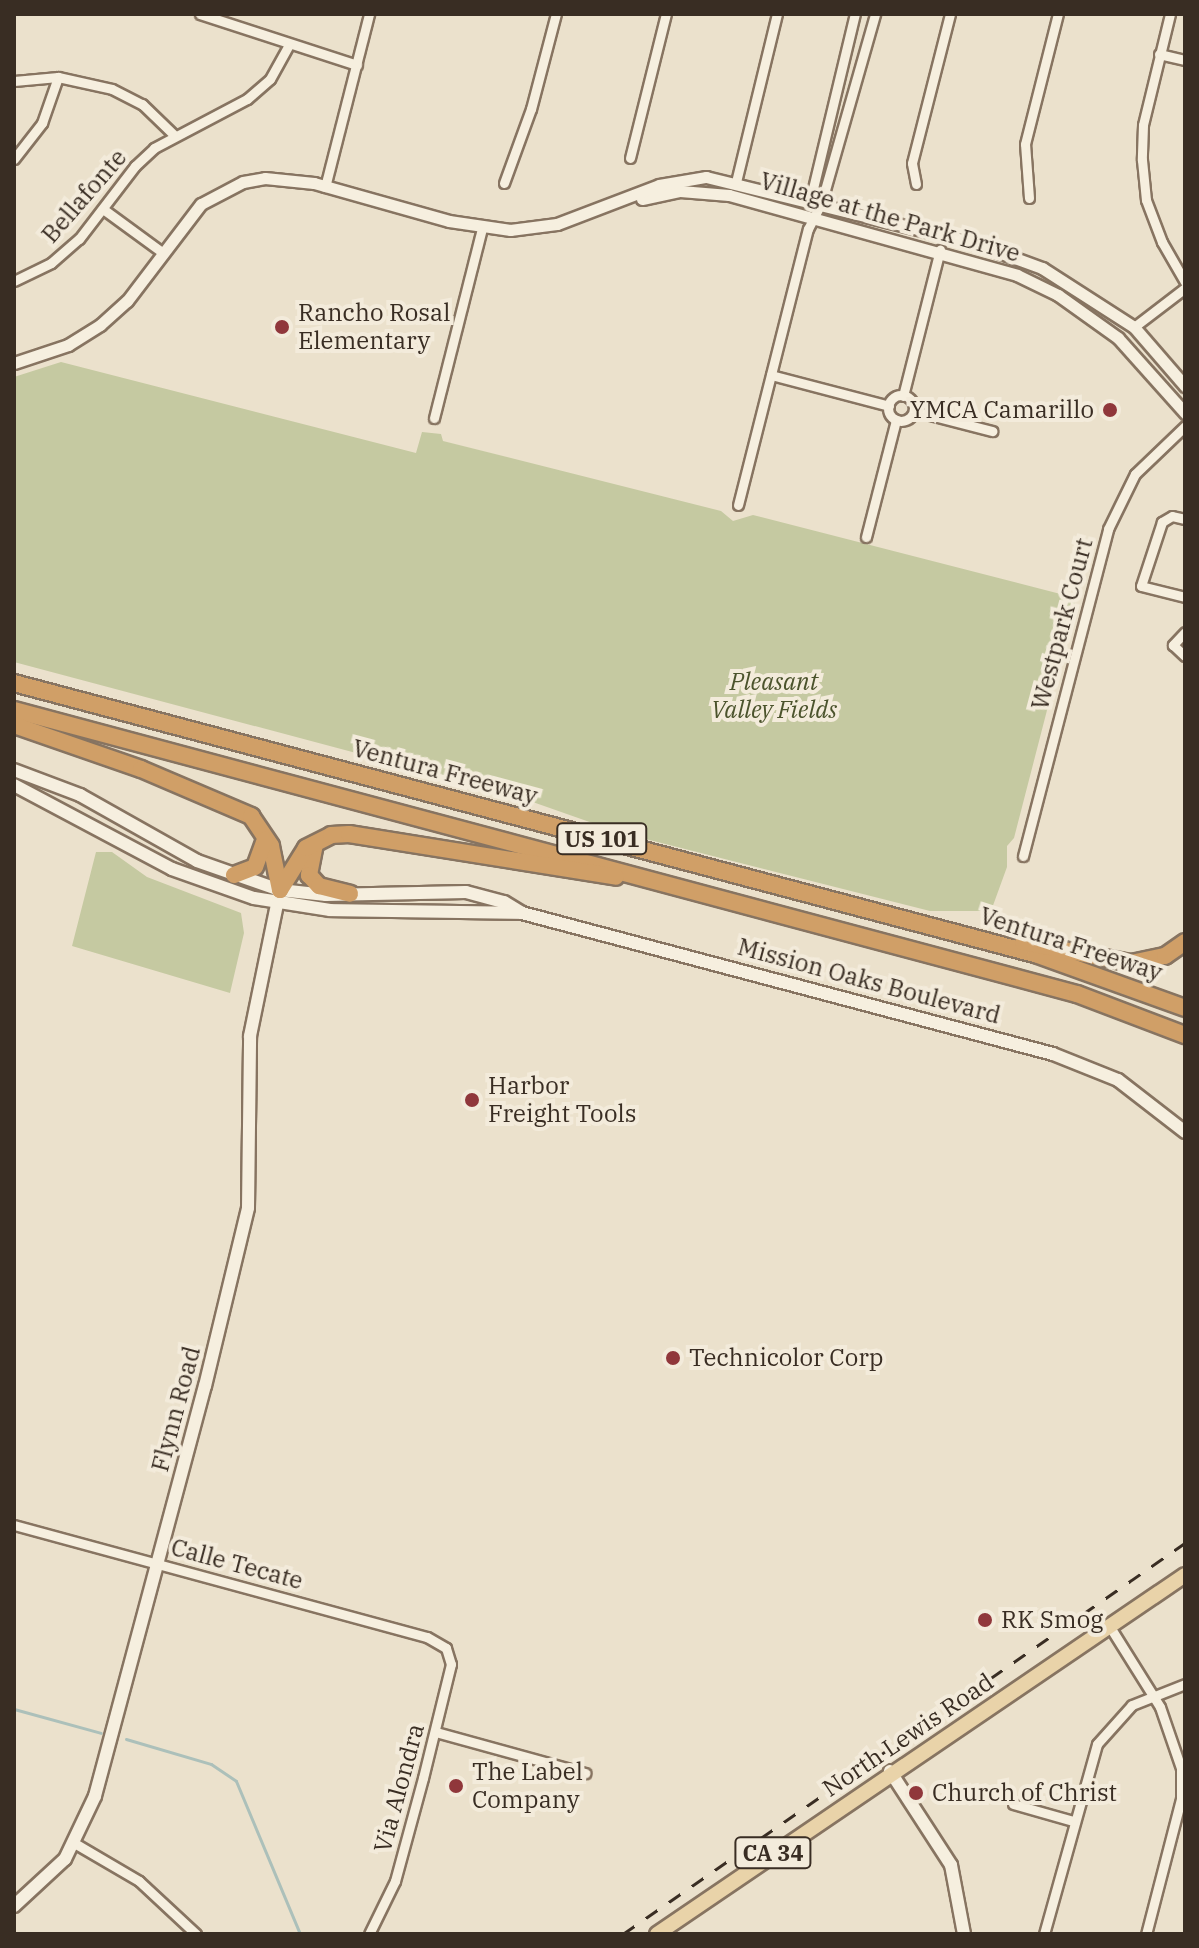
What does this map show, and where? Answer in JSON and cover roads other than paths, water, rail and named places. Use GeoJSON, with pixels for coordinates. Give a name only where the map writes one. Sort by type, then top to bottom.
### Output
{"type":"FeatureCollection","features":[{"type":"Feature","properties":{"kind":"highway","name":"Ventura Freeway"},"geometry":{"type":"LineString","coordinates":[[14,683],[936,927],[1096,973],[1185,1008]]}},
{"type":"Feature","properties":{"kind":"highway","name":"Ventura Freeway"},"geometry":{"type":"LineString","coordinates":[[14,710],[702,890],[1077,994],[1185,1035]]}},
{"type":"Feature","properties":{"kind":"highway"},"geometry":{"type":"LineString","coordinates":[[14,725],[227,804],[251,816],[266,834],[278,897]]}},
{"type":"Feature","properties":{"kind":"highway"},"geometry":{"type":"LineString","coordinates":[[234,875],[260,861],[266,834]]}},
{"type":"Feature","properties":{"kind":"highway"},"geometry":{"type":"LineString","coordinates":[[278,897],[299,856],[318,839],[363,836],[702,890]]}},
{"type":"Feature","properties":{"kind":"highway"},"geometry":{"type":"LineString","coordinates":[[318,839],[309,875],[319,886],[350,894]]}},
{"type":"Feature","properties":{"kind":"highway"},"geometry":{"type":"LineString","coordinates":[[936,927],[1120,963],[1154,960],[1185,942]]}},
{"type":"Feature","properties":{"kind":"main road","name":"Mission Oaks Boulevard"},"geometry":{"type":"LineString","coordinates":[[14,770],[80,795],[171,849],[278,897],[466,892],[522,913],[1053,1054],[1118,1080],[1185,1132]]}},
{"type":"Feature","properties":{"kind":"main road","name":"Mission Oaks Boulevard"},"geometry":{"type":"LineString","coordinates":[[14,785],[185,875],[278,897],[497,916],[522,913]]}},
{"type":"Feature","properties":{"kind":"main road","name":"Flynn Road"},"geometry":{"type":"LineString","coordinates":[[14,1906],[53,1873],[76,1844],[108,1751],[243,1239],[251,1168],[250,1036],[278,897]]}},
{"type":"Feature","properties":{"kind":"main road","name":"North Lewis Road"},"geometry":{"type":"LineString","coordinates":[[657,1934],[890,1771],[1185,1575]]}},
{"type":"Feature","properties":{"kind":"main road"},"geometry":{"type":"LineString","coordinates":[[890,1771],[951,1865],[964,1934]]}},
{"type":"Feature","properties":{"kind":"street"},"geometry":{"type":"LineString","coordinates":[[200,14],[357,65]]}},
{"type":"Feature","properties":{"kind":"street"},"geometry":{"type":"LineString","coordinates":[[325,187],[369,14]]}},
{"type":"Feature","properties":{"kind":"street"},"geometry":{"type":"LineString","coordinates":[[504,183],[531,109],[555,14]]}},
{"type":"Feature","properties":{"kind":"street"},"geometry":{"type":"LineString","coordinates":[[630,158],[666,14]]}},
{"type":"Feature","properties":{"kind":"street"},"geometry":{"type":"LineString","coordinates":[[736,182],[777,14]]}},
{"type":"Feature","properties":{"kind":"street"},"geometry":{"type":"LineString","coordinates":[[738,505],[811,216],[808,200],[855,14]]}},
{"type":"Feature","properties":{"kind":"street"},"geometry":{"type":"LineString","coordinates":[[811,216],[821,204],[875,14]]}},
{"type":"Feature","properties":{"kind":"street"},"geometry":{"type":"LineString","coordinates":[[916,184],[912,163],[950,14]]}},
{"type":"Feature","properties":{"kind":"street"},"geometry":{"type":"LineString","coordinates":[[1029,198],[1025,144],[1058,14]]}},
{"type":"Feature","properties":{"kind":"street"},"geometry":{"type":"LineString","coordinates":[[1170,14],[1143,125],[1146,200],[1162,242],[1185,282]]}},
{"type":"Feature","properties":{"kind":"street","name":"Bellafonte"},"geometry":{"type":"LineString","coordinates":[[14,281],[51,263],[103,209],[135,166],[174,135],[247,99],[270,79],[289,45]]}},
{"type":"Feature","properties":{"kind":"street"},"geometry":{"type":"LineString","coordinates":[[1159,54],[1185,60]]}},
{"type":"Feature","properties":{"kind":"street"},"geometry":{"type":"LineString","coordinates":[[14,81],[58,77],[112,89],[142,104],[174,135]]}},
{"type":"Feature","properties":{"kind":"street"},"geometry":{"type":"LineString","coordinates":[[14,159],[42,123],[58,77]]}},
{"type":"Feature","properties":{"kind":"street","name":"Village at the Park Drive"},"geometry":{"type":"LineString","coordinates":[[14,363],[68,345],[100,325],[127,301],[201,204],[222,190],[265,178],[325,187],[482,228],[557,224],[677,181],[706,177],[736,182],[1006,252],[1073,285],[1134,327],[1185,386]]}},
{"type":"Feature","properties":{"kind":"street","name":"Village at the Park Drive"},"geometry":{"type":"LineString","coordinates":[[629,199],[702,190],[940,250],[1017,275],[1058,295],[1118,338],[1185,413]]}},
{"type":"Feature","properties":{"kind":"street"},"geometry":{"type":"LineString","coordinates":[[103,209],[162,252]]}},
{"type":"Feature","properties":{"kind":"street"},"geometry":{"type":"LineString","coordinates":[[434,418],[482,228]]}},
{"type":"Feature","properties":{"kind":"street"},"geometry":{"type":"LineString","coordinates":[[889,406],[903,396],[940,250]]}},
{"type":"Feature","properties":{"kind":"street"},"geometry":{"type":"LineString","coordinates":[[1134,327],[1185,288]]}},
{"type":"Feature","properties":{"kind":"street"},"geometry":{"type":"LineString","coordinates":[[771,375],[889,406],[896,420],[866,537]]}},
{"type":"Feature","properties":{"kind":"street"},"geometry":{"type":"LineString","coordinates":[[903,396],[914,411],[992,431]]}},
{"type":"Feature","properties":{"kind":"street"},"geometry":{"type":"LineString","coordinates":[[896,420],[906,420],[914,411]]}},
{"type":"Feature","properties":{"kind":"street","name":"Westpark Court"},"geometry":{"type":"LineString","coordinates":[[1023,856],[1108,529],[1135,474],[1185,426]]}},
{"type":"Feature","properties":{"kind":"street"},"geometry":{"type":"LineString","coordinates":[[1185,519],[1172,516],[1162,522],[1141,586],[1185,597]]}},
{"type":"Feature","properties":{"kind":"street"},"geometry":{"type":"LineString","coordinates":[[1181,635],[1185,656]]}},
{"type":"Feature","properties":{"kind":"street","name":"Calle Tecate"},"geometry":{"type":"LineString","coordinates":[[14,1525],[427,1637],[446,1648]]}},
{"type":"Feature","properties":{"kind":"street"},"geometry":{"type":"LineString","coordinates":[[1110,1627],[1153,1694],[1177,1749],[1182,1792],[1146,1934]]}},
{"type":"Feature","properties":{"kind":"street","name":"Via Alondra"},"geometry":{"type":"LineString","coordinates":[[369,1934],[395,1881],[436,1732],[451,1664],[446,1648]]}},
{"type":"Feature","properties":{"kind":"street"},"geometry":{"type":"LineString","coordinates":[[1044,1934],[1073,1821],[1103,1734],[1123,1712],[1153,1694],[1185,1684]]}},
{"type":"Feature","properties":{"kind":"street"},"geometry":{"type":"LineString","coordinates":[[436,1732],[585,1773]]}},
{"type":"Feature","properties":{"kind":"street"},"geometry":{"type":"LineString","coordinates":[[1013,1804],[1073,1821]]}},
{"type":"Feature","properties":{"kind":"street"},"geometry":{"type":"LineString","coordinates":[[76,1844],[139,1881],[196,1934]]}},
{"type":"Feature","properties":{"kind":"waterway"},"geometry":{"type":"LineString","coordinates":[[14,1709],[101,1733]]}},
{"type":"Feature","properties":{"kind":"waterway"},"geometry":{"type":"LineString","coordinates":[[126,1739],[211,1764],[236,1781],[300,1934]]}},
{"type":"Feature","properties":{"kind":"railway"},"geometry":{"type":"LineString","coordinates":[[623,1934],[1185,1543]]}},
{"type":"Feature","properties":{"kind":"place","name":"Rancho Rosal Elementary"},"geometry":{"type":"Point","coordinates":[282,327]}},
{"type":"Feature","properties":{"kind":"place","name":"YMCA Camarillo"},"geometry":{"type":"Point","coordinates":[1110,410]}},
{"type":"Feature","properties":{"kind":"place","name":"Harbor Freight Tools"},"geometry":{"type":"Point","coordinates":[472,1100]}},
{"type":"Feature","properties":{"kind":"place","name":"Technicolor Corp"},"geometry":{"type":"Point","coordinates":[673,1358]}},
{"type":"Feature","properties":{"kind":"place","name":"RK Smog"},"geometry":{"type":"Point","coordinates":[985,1620]}},
{"type":"Feature","properties":{"kind":"place","name":"The Label Company"},"geometry":{"type":"Point","coordinates":[456,1786]}},
{"type":"Feature","properties":{"kind":"place","name":"Church of Christ"},"geometry":{"type":"Point","coordinates":[916,1793]}},
{"type":"Feature","properties":{"kind":"park label","name":"Pleasant Valley Fields"},"geometry":{"type":"Point","coordinates":[774,696]}}]}
